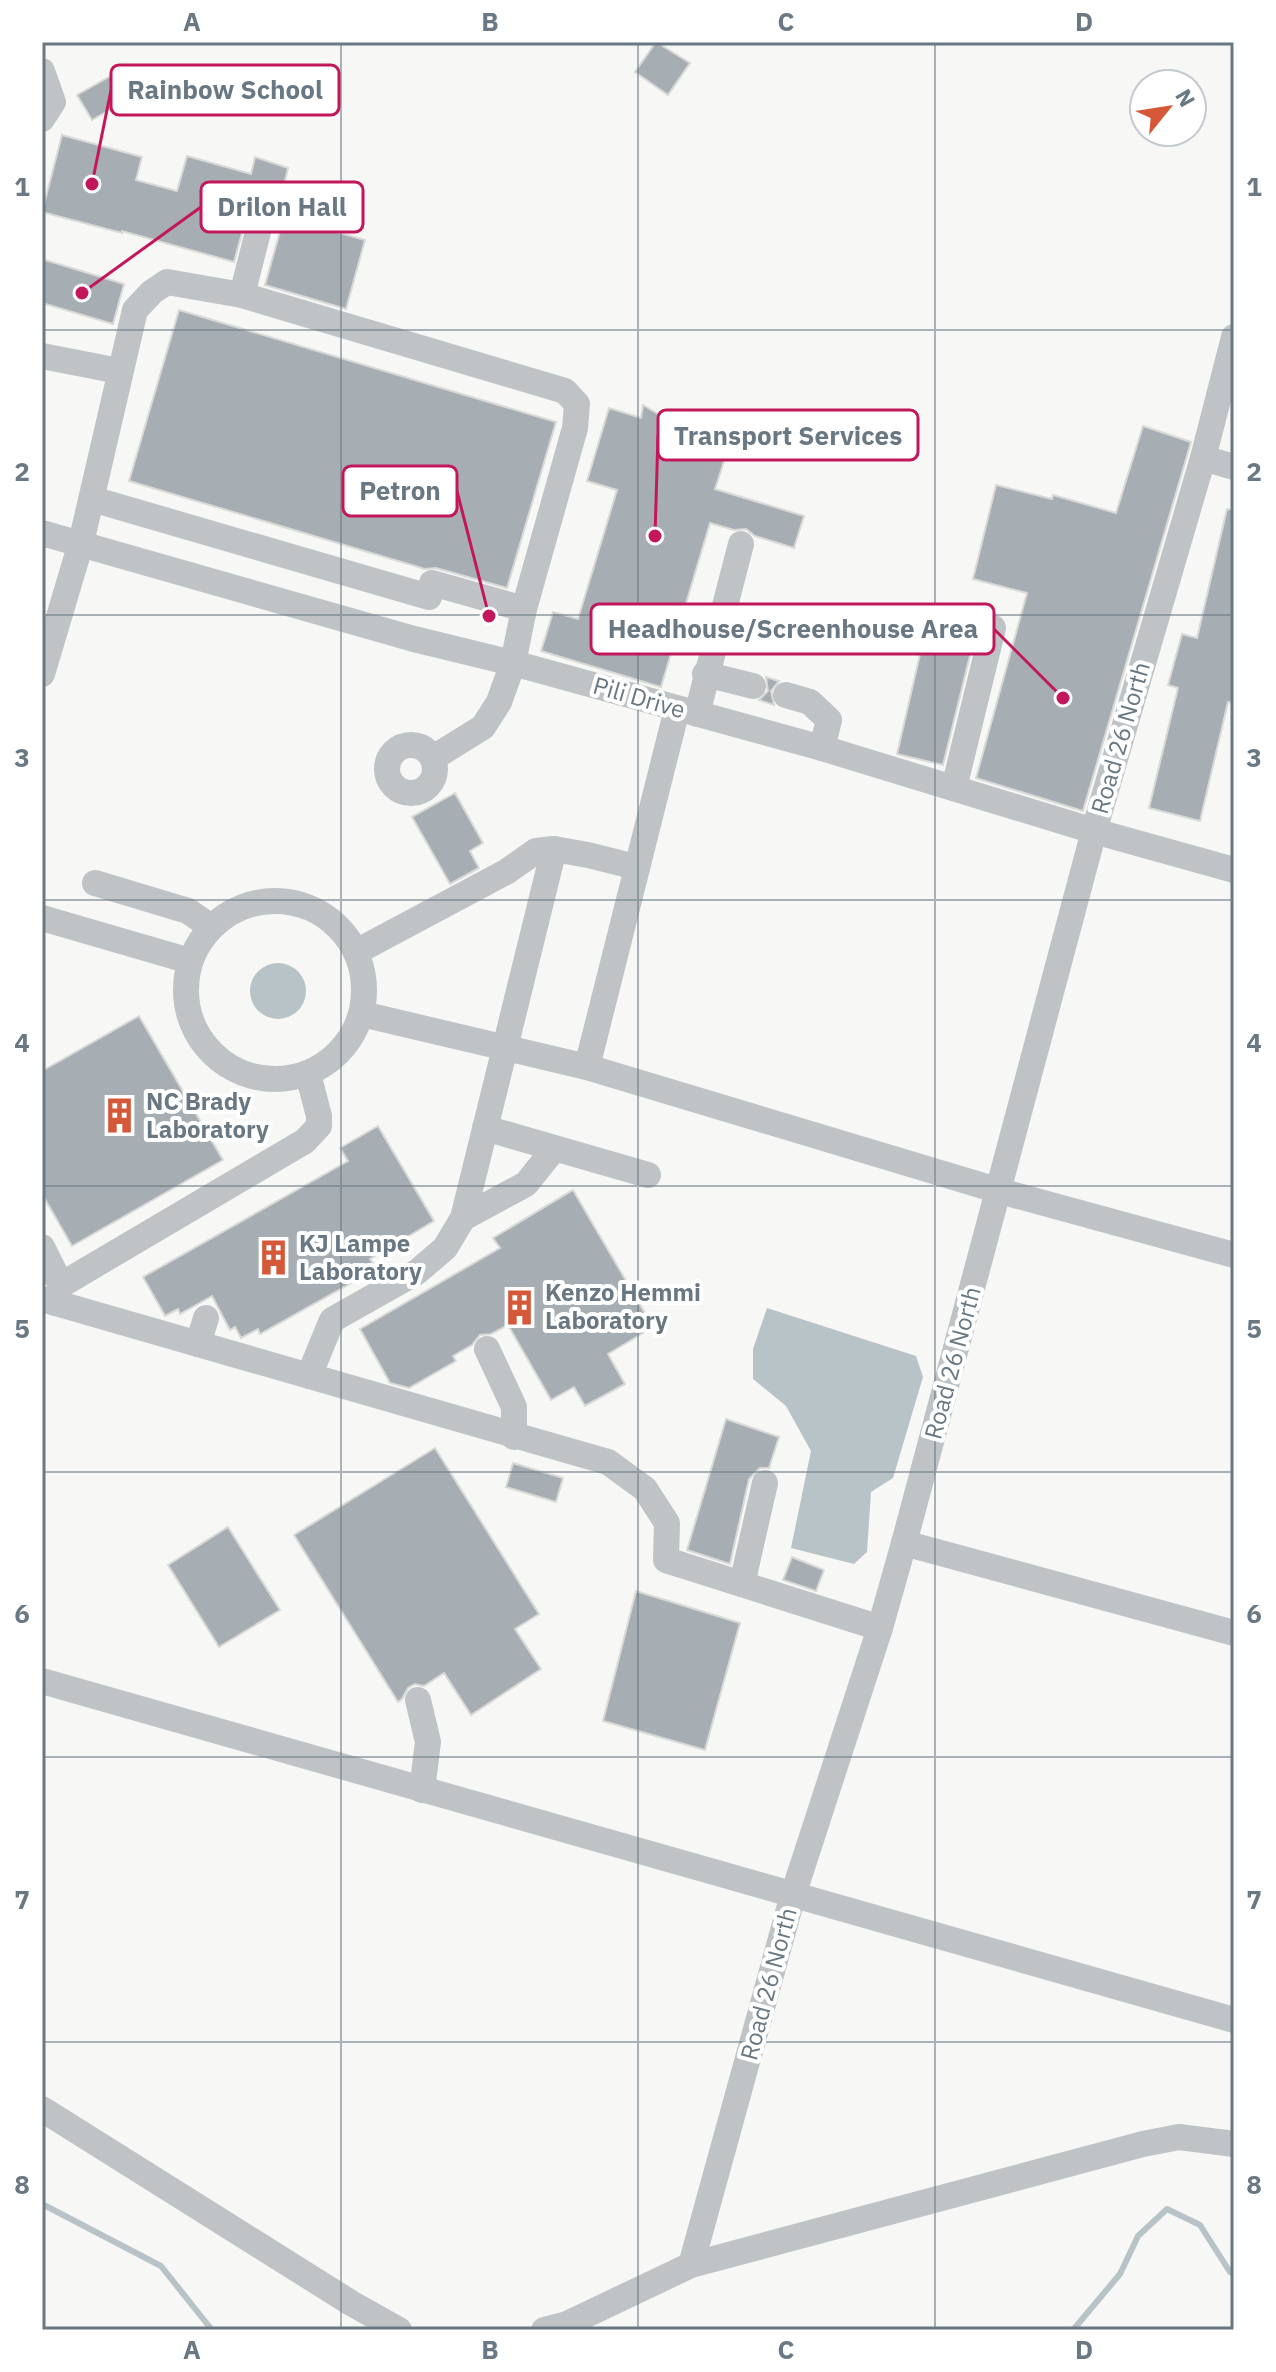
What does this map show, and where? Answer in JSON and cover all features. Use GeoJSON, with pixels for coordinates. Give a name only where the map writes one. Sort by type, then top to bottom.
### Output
{"type":"FeatureCollection","features":[{"type":"Feature","properties":{"kind":"street"},"geometry":{"type":"LineString","coordinates":[[42,71],[53,102],[42,119]]}},
{"type":"Feature","properties":{"kind":"street"},"geometry":{"type":"LineString","coordinates":[[242,295],[262,216]]}},
{"type":"Feature","properties":{"kind":"street"},"geometry":{"type":"LineString","coordinates":[[42,674],[81,543],[135,310],[167,282],[242,295],[565,391],[577,404],[575,428],[524,609],[513,663],[499,702],[483,727],[433,758]]}},
{"type":"Feature","properties":{"kind":"street","name":"Road 26 North"},"geometry":{"type":"LineString","coordinates":[[691,2265],[793,1895],[880,1628],[904,1543],[1094,831],[1203,458],[1234,337]]}},
{"type":"Feature","properties":{"kind":"street"},"geometry":{"type":"LineString","coordinates":[[42,356],[119,371]]}},
{"type":"Feature","properties":{"kind":"street"},"geometry":{"type":"LineString","coordinates":[[1203,458],[1234,467]]}},
{"type":"Feature","properties":{"kind":"street"},"geometry":{"type":"LineString","coordinates":[[92,499],[429,597]]}},
{"type":"Feature","properties":{"kind":"street","name":"Pili Drive"},"geometry":{"type":"LineString","coordinates":[[42,533],[414,639],[822,748],[1234,870]]}},
{"type":"Feature","properties":{"kind":"street"},"geometry":{"type":"LineString","coordinates":[[587,1067],[636,867],[687,712],[705,674],[741,544]]}},
{"type":"Feature","properties":{"kind":"street"},"geometry":{"type":"LineString","coordinates":[[414,639],[432,583],[524,609]]}},
{"type":"Feature","properties":{"kind":"street"},"geometry":{"type":"LineString","coordinates":[[954,788],[993,628]]}},
{"type":"Feature","properties":{"kind":"street"},"geometry":{"type":"LineString","coordinates":[[705,674],[753,686]]}},
{"type":"Feature","properties":{"kind":"street"},"geometry":{"type":"LineString","coordinates":[[786,695],[810,702],[829,720],[822,748]]}},
{"type":"Feature","properties":{"kind":"street"},"geometry":{"type":"LineString","coordinates":[[356,952],[506,872],[536,851],[554,849],[636,867]]}},
{"type":"Feature","properties":{"kind":"street"},"geometry":{"type":"LineString","coordinates":[[309,1376],[332,1320],[417,1272],[445,1248],[463,1218],[554,849]]}},
{"type":"Feature","properties":{"kind":"street"},"geometry":{"type":"LineString","coordinates":[[95,883],[188,911],[211,927]]}},
{"type":"Feature","properties":{"kind":"street"},"geometry":{"type":"LineString","coordinates":[[262,901],[290,901],[317,911],[340,928],[356,952],[363,972],[365,993],[362,1014],[351,1039],[342,1050],[332,1060],[308,1074],[280,1080],[251,1077],[225,1064],[203,1044],[190,1018],[185,990],[190,961],[198,943],[211,927],[234,910],[262,901]]}},
{"type":"Feature","properties":{"kind":"street"},"geometry":{"type":"LineString","coordinates":[[42,918],[190,961]]}},
{"type":"Feature","properties":{"kind":"street"},"geometry":{"type":"LineString","coordinates":[[362,1014],[587,1067],[1000,1191],[1234,1255]]}},
{"type":"Feature","properties":{"kind":"street"},"geometry":{"type":"LineString","coordinates":[[53,1296],[305,1141],[319,1126],[308,1074]]}},
{"type":"Feature","properties":{"kind":"street"},"geometry":{"type":"LineString","coordinates":[[485,1128],[648,1175]]}},
{"type":"Feature","properties":{"kind":"street"},"geometry":{"type":"LineString","coordinates":[[463,1218],[526,1184],[554,1149]]}},
{"type":"Feature","properties":{"kind":"street"},"geometry":{"type":"LineString","coordinates":[[42,1247],[53,1296]]}},
{"type":"Feature","properties":{"kind":"street"},"geometry":{"type":"LineString","coordinates":[[53,1296],[198,1344],[608,1462],[645,1489],[667,1523],[666,1560],[880,1628]]}},
{"type":"Feature","properties":{"kind":"street"},"geometry":{"type":"LineString","coordinates":[[198,1344],[206,1318]]}},
{"type":"Feature","properties":{"kind":"street"},"geometry":{"type":"LineString","coordinates":[[487,1349],[514,1407],[514,1437]]}},
{"type":"Feature","properties":{"kind":"street"},"geometry":{"type":"LineString","coordinates":[[742,1584],[765,1483]]}},
{"type":"Feature","properties":{"kind":"street"},"geometry":{"type":"LineString","coordinates":[[904,1543],[1234,1633]]}},
{"type":"Feature","properties":{"kind":"street"},"geometry":{"type":"LineString","coordinates":[[42,1681],[1234,2020]]}},
{"type":"Feature","properties":{"kind":"street"},"geometry":{"type":"LineString","coordinates":[[418,1700],[428,1742],[422,1790]]}},
{"type":"Feature","properties":{"kind":"street"},"geometry":{"type":"LineString","coordinates":[[42,2109],[399,2330]]}},
{"type":"Feature","properties":{"kind":"street"},"geometry":{"type":"LineString","coordinates":[[544,2330],[567,2324],[641,2286],[691,2265],[1143,2144],[1179,2137],[1234,2144]]}},
{"type":"Feature","properties":{"kind":"shaded area"},"geometry":{"type":"Polygon","coordinates":[[[278,963],[298,971],[306,991],[298,1011],[278,1019],[258,1011],[250,991],[258,971],[278,963]]]}},
{"type":"Feature","properties":{"kind":"shaded area"},"geometry":{"type":"Polygon","coordinates":[[[767,1308],[916,1356],[923,1377],[893,1478],[871,1492],[867,1552],[854,1564],[791,1548],[811,1451],[786,1406],[753,1379],[753,1349],[767,1308]]]}},
{"type":"Feature","properties":{"kind":"building"},"geometry":{"type":"Polygon","coordinates":[[[656,42],[690,63],[668,95],[635,72],[656,42]]]}},
{"type":"Feature","properties":{"kind":"building"},"geometry":{"type":"Polygon","coordinates":[[[130,65],[144,90],[92,120],[77,95],[130,65]]]}},
{"type":"Feature","properties":{"kind":"building"},"geometry":{"type":"Polygon","coordinates":[[[62,135],[142,157],[136,180],[177,191],[187,156],[251,174],[255,157],[288,168],[279,207],[267,201],[251,200],[234,262],[42,212],[62,135]]]}},
{"type":"Feature","properties":{"kind":"building"},"geometry":{"type":"Polygon","coordinates":[[[284,217],[365,240],[346,309],[265,285],[284,217]]]}},
{"type":"Feature","properties":{"kind":"building"},"geometry":{"type":"Polygon","coordinates":[[[42,259],[124,284],[113,324],[42,303],[42,259]]]}},
{"type":"Feature","properties":{"kind":"building"},"geometry":{"type":"Polygon","coordinates":[[[179,310],[556,422],[507,588],[436,568],[425,569],[129,481],[179,310]]]}},
{"type":"Feature","properties":{"kind":"building"},"geometry":{"type":"Polygon","coordinates":[[[643,405],[726,455],[715,489],[804,516],[794,548],[755,536],[746,529],[734,530],[710,523],[661,687],[541,651],[553,612],[578,619],[617,490],[587,481],[609,408],[641,418],[643,405]]]}},
{"type":"Feature","properties":{"kind":"building"},"geometry":{"type":"Polygon","coordinates":[[[1143,426],[1191,442],[1083,811],[976,778],[1027,593],[973,579],[996,485],[1052,499],[1053,495],[1116,513],[1143,426]]]}},
{"type":"Feature","properties":{"kind":"building"},"geometry":{"type":"Polygon","coordinates":[[[1227,509],[1234,510],[1234,703],[1228,702],[1200,821],[1149,808],[1178,688],[1168,685],[1182,634],[1197,638],[1227,509]]]}},
{"type":"Feature","properties":{"kind":"building"},"geometry":{"type":"Polygon","coordinates":[[[930,611],[978,623],[943,765],[897,754],[930,611]]]}},
{"type":"Feature","properties":{"kind":"building"},"geometry":{"type":"Polygon","coordinates":[[[766,677],[779,681],[771,691],[774,705],[759,700],[768,691],[766,677]]]}},
{"type":"Feature","properties":{"kind":"building"},"geometry":{"type":"Polygon","coordinates":[[[455,793],[483,843],[470,851],[479,868],[450,884],[412,817],[455,793]]]}},
{"type":"Feature","properties":{"kind":"building","name":"NC Brady Laboratory"},"geometry":{"type":"Polygon","coordinates":[[[139,1016],[223,1160],[72,1246],[42,1194],[42,1071],[139,1016]]]}},
{"type":"Feature","properties":{"kind":"building","name":"KJ Lampe Laboratory"},"geometry":{"type":"Polygon","coordinates":[[[378,1126],[434,1221],[370,1259],[373,1263],[357,1272],[360,1278],[260,1334],[258,1329],[241,1338],[235,1327],[230,1330],[212,1296],[180,1314],[178,1309],[165,1316],[143,1277],[348,1161],[340,1148],[378,1126]]]}},
{"type":"Feature","properties":{"kind":"building","name":"Kenzo Hemmi Laboratory"},"geometry":{"type":"Polygon","coordinates":[[[573,1190],[653,1327],[608,1354],[625,1384],[585,1406],[574,1387],[551,1400],[508,1325],[491,1334],[480,1335],[472,1345],[453,1356],[456,1361],[409,1388],[390,1383],[360,1329],[500,1248],[493,1238],[573,1190]]]}},
{"type":"Feature","properties":{"kind":"building"},"geometry":{"type":"Polygon","coordinates":[[[726,1419],[779,1437],[769,1468],[760,1468],[749,1479],[730,1564],[687,1550],[726,1419]]]}},
{"type":"Feature","properties":{"kind":"building"},"geometry":{"type":"Polygon","coordinates":[[[435,1448],[539,1614],[515,1629],[541,1669],[471,1715],[444,1673],[424,1686],[415,1684],[408,1688],[398,1702],[294,1535],[435,1448]]]}},
{"type":"Feature","properties":{"kind":"building"},"geometry":{"type":"Polygon","coordinates":[[[513,1463],[563,1478],[556,1502],[506,1487],[513,1463]]]}},
{"type":"Feature","properties":{"kind":"building"},"geometry":{"type":"Polygon","coordinates":[[[228,1527],[280,1610],[219,1647],[168,1565],[228,1527]]]}},
{"type":"Feature","properties":{"kind":"building"},"geometry":{"type":"Polygon","coordinates":[[[792,1557],[824,1570],[816,1591],[783,1580],[792,1557]]]}},
{"type":"Feature","properties":{"kind":"building"},"geometry":{"type":"Polygon","coordinates":[[[636,1591],[740,1623],[705,1750],[603,1721],[636,1591]]]}},
{"type":"Feature","properties":{"kind":"waterway"},"geometry":{"type":"LineString","coordinates":[[42,2204],[161,2266],[212,2330]]}},
{"type":"Feature","properties":{"kind":"waterway"},"geometry":{"type":"LineString","coordinates":[[1073,2330],[1120,2274],[1138,2236],[1167,2209],[1200,2225],[1234,2274]]}},
{"type":"Feature","properties":{"kind":"place","name":"Rainbow School"},"geometry":{"type":"Point","coordinates":[92,184]}},
{"type":"Feature","properties":{"kind":"place","name":"Drilon Hall"},"geometry":{"type":"Point","coordinates":[82,293]}},
{"type":"Feature","properties":{"kind":"place","name":"Transport Services"},"geometry":{"type":"Point","coordinates":[655,536]}},
{"type":"Feature","properties":{"kind":"place","name":"Petron"},"geometry":{"type":"Point","coordinates":[489,616]}},
{"type":"Feature","properties":{"kind":"place","name":"Headhouse/Screenhouse Area"},"geometry":{"type":"Point","coordinates":[1063,698]}},
{"type":"Feature","properties":{"kind":"place","name":"NC Brady Laboratory"},"geometry":{"type":"Point","coordinates":[120,1116]}},
{"type":"Feature","properties":{"kind":"place","name":"KJ Lampe Laboratory"},"geometry":{"type":"Point","coordinates":[273,1258]}},
{"type":"Feature","properties":{"kind":"place","name":"Kenzo Hemmi Laboratory"},"geometry":{"type":"Point","coordinates":[519,1307]}}]}
